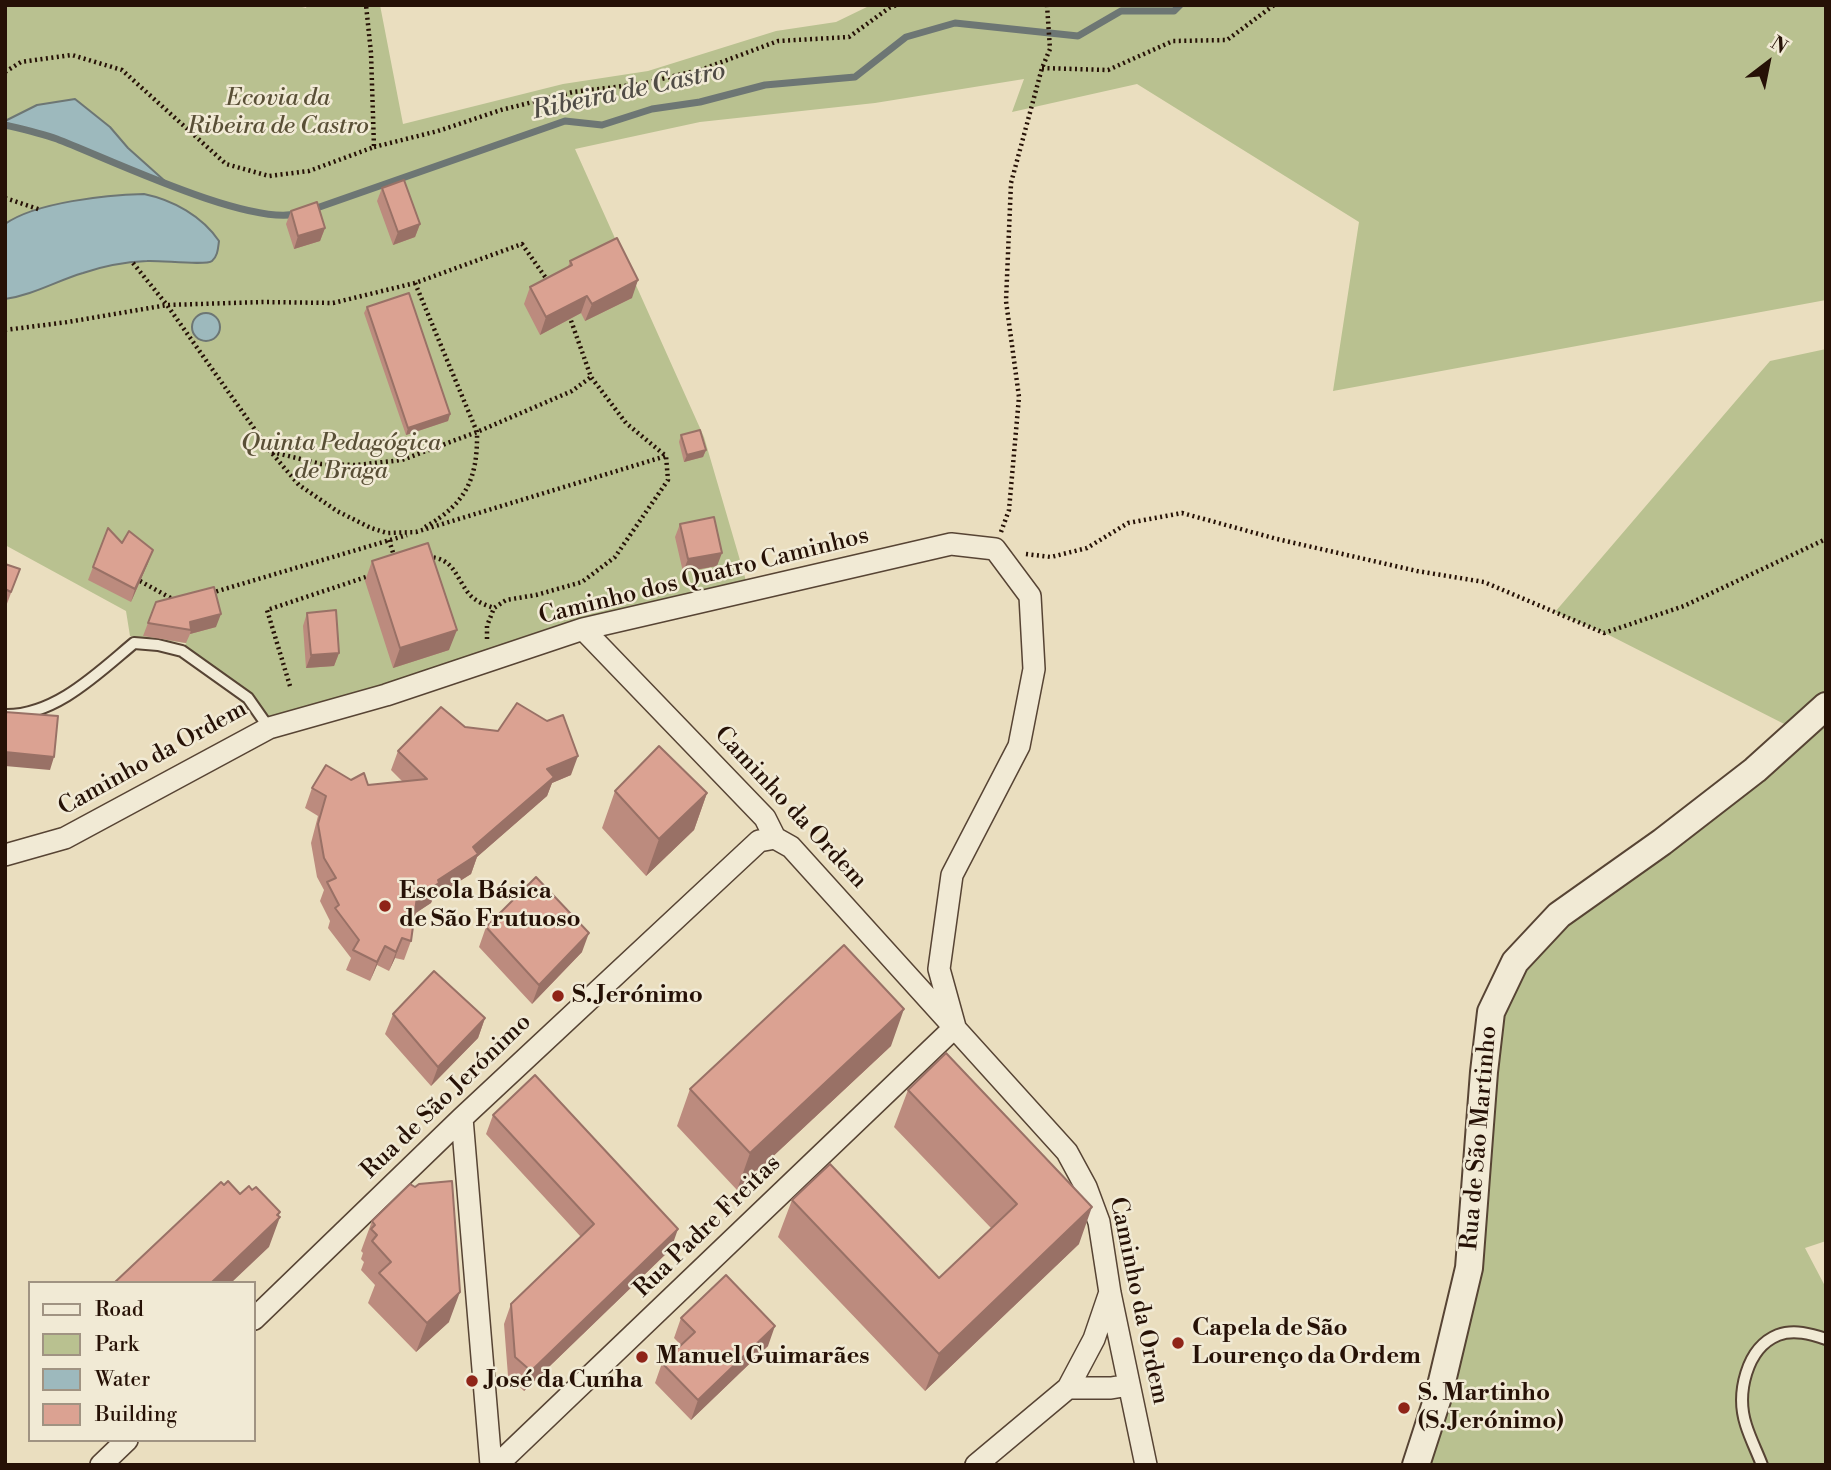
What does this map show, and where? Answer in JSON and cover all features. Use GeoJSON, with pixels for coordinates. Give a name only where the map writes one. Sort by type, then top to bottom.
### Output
{"type":"FeatureCollection","features":[{"type":"Feature","properties":{"kind":"street","name":"Caminho dos Quatro Caminhos"},"geometry":{"type":"LineString","coordinates":[[269,728],[386,695],[583,629],[951,544],[995,549]]}},
{"type":"Feature","properties":{"kind":"street","name":"Caminho da Ordem"},"geometry":{"type":"LineString","coordinates":[[955,1027],[939,969],[952,875],[1019,746],[1034,669],[1030,596],[995,549]]}},
{"type":"Feature","properties":{"kind":"street","name":"Caminho da Ordem"},"geometry":{"type":"LineString","coordinates":[[583,629],[765,818],[775,838],[791,847],[1067,1152],[1086,1188],[1099,1222],[1110,1293],[1146,1465]]}},
{"type":"Feature","properties":{"kind":"street","name":"Rua de São Martinho"},"geometry":{"type":"LineString","coordinates":[[1416,1465],[1439,1394],[1469,1268],[1491,1012],[1515,962],[1559,915],[1662,842],[1755,770],[1825,707]]}},
{"type":"Feature","properties":{"kind":"street","name":"Caminho da Ordem"},"geometry":{"type":"LineString","coordinates":[[5,855],[65,838],[269,728]]}},
{"type":"Feature","properties":{"kind":"street","name":"Rua de São Jerónimo"},"geometry":{"type":"LineString","coordinates":[[256,1317],[462,1118],[760,841],[775,838]]}},
{"type":"Feature","properties":{"kind":"street","name":"Rua Padre Freitas"},"geometry":{"type":"LineString","coordinates":[[497,1465],[955,1027]]}},
{"type":"Feature","properties":{"kind":"street"},"geometry":{"type":"LineString","coordinates":[[462,1118],[491,1465]]}},
{"type":"Feature","properties":{"kind":"street"},"geometry":{"type":"LineString","coordinates":[[976,1465],[1068,1388],[1094,1339],[1110,1293]]}},
{"type":"Feature","properties":{"kind":"street"},"geometry":{"type":"LineString","coordinates":[[1068,1388],[1111,1388],[1129,1385]]}},
{"type":"Feature","properties":{"kind":"street"},"geometry":{"type":"LineString","coordinates":[[101,1465],[125,1442]]}},
{"type":"Feature","properties":{"kind":"lane","name":"Caminho da Ordem"},"geometry":{"type":"LineString","coordinates":[[5,715],[24,715],[62,698],[134,643],[182,651],[248,698],[269,728]]}},
{"type":"Feature","properties":{"kind":"lane"},"geometry":{"type":"LineString","coordinates":[[1762,1465],[1745,1423],[1742,1391],[1749,1365],[1762,1345],[1779,1335],[1804,1332],[1826,1339]]}},
{"type":"Feature","properties":{"kind":"path"},"geometry":{"type":"LineString","coordinates":[[366,5],[371,53],[374,146]]}},
{"type":"Feature","properties":{"kind":"path"},"geometry":{"type":"LineString","coordinates":[[5,72],[21,62],[72,55],[122,70],[226,164],[269,176],[309,171],[374,146],[438,131],[501,110],[573,92],[641,84],[703,69],[778,41],[849,37],[897,5]]}},
{"type":"Feature","properties":{"kind":"path"},"geometry":{"type":"LineString","coordinates":[[1047,5],[1050,50],[1042,68],[1011,183],[1006,300],[1019,397],[1009,510],[995,549],[1051,557],[1087,548],[1128,523],[1182,513],[1290,542],[1417,571],[1484,582],[1605,633],[1684,607],[1826,539]]}},
{"type":"Feature","properties":{"kind":"path"},"geometry":{"type":"LineString","coordinates":[[1042,68],[1108,70],[1174,41],[1227,40],[1273,5]]}},
{"type":"Feature","properties":{"kind":"path"},"geometry":{"type":"LineString","coordinates":[[5,198],[41,210]]}},
{"type":"Feature","properties":{"kind":"path"},"geometry":{"type":"LineString","coordinates":[[5,330],[167,305],[333,303],[415,283],[522,244],[550,283]]}},
{"type":"Feature","properties":{"kind":"path"},"geometry":{"type":"LineString","coordinates":[[133,263],[167,305],[270,452],[299,485],[337,512],[387,533],[416,532],[442,518],[460,501],[473,480],[478,457],[477,432],[415,283]]}},
{"type":"Feature","properties":{"kind":"path"},"geometry":{"type":"LineString","coordinates":[[487,639],[487,626],[494,608],[506,600],[582,582],[615,558],[668,480],[666,456],[626,423],[591,377],[565,303]]}},
{"type":"Feature","properties":{"kind":"path"},"geometry":{"type":"LineString","coordinates":[[270,452],[321,464],[356,465],[402,460],[477,432],[572,391],[591,377]]}},
{"type":"Feature","properties":{"kind":"path"},"geometry":{"type":"LineString","coordinates":[[206,595],[666,456]]}},
{"type":"Feature","properties":{"kind":"path"},"geometry":{"type":"LineString","coordinates":[[389,540],[397,567]]}},
{"type":"Feature","properties":{"kind":"path"},"geometry":{"type":"LineString","coordinates":[[417,560],[439,558],[451,566],[470,596],[494,608]]}},
{"type":"Feature","properties":{"kind":"path"},"geometry":{"type":"LineString","coordinates":[[290,686],[267,610],[371,575]]}},
{"type":"Feature","properties":{"kind":"path"},"geometry":{"type":"LineString","coordinates":[[140,581],[180,603]]}},
{"type":"Feature","properties":{"kind":"green space"},"geometry":{"type":"Polygon","coordinates":[[[5,5],[294,5],[306,8],[307,5],[380,5],[403,124],[563,84],[648,71],[776,31],[836,22],[871,5],[1826,5],[1826,300],[1333,391],[1359,222],[1137,84],[1012,112],[1024,79],[875,103],[700,122],[575,149],[704,437],[749,591],[269,728],[248,698],[182,651],[186,643],[130,636],[126,611],[5,545],[5,5]]]}},
{"type":"Feature","properties":{"kind":"green space"},"geometry":{"type":"Polygon","coordinates":[[[1826,349],[1826,1241],[1805,1248],[1826,1288],[1826,1465],[1416,1465],[1439,1394],[1484,1072],[1515,962],[1798,731],[1605,633],[1555,612],[1770,361],[1826,349]]]}},
{"type":"Feature","properties":{"kind":"water"},"geometry":{"type":"Polygon","coordinates":[[[75,99],[110,127],[128,148],[166,182],[53,137],[5,125],[5,121],[37,105],[75,99]]]}},
{"type":"Feature","properties":{"kind":"water"},"geometry":{"type":"Polygon","coordinates":[[[144,194],[166,200],[186,210],[204,224],[219,241],[214,259],[201,263],[147,261],[115,265],[5,299],[5,224],[18,216],[53,205],[92,198],[144,194]]]}},
{"type":"Feature","properties":{"kind":"water"},"geometry":{"type":"Polygon","coordinates":[[[206,313],[216,317],[220,327],[216,337],[206,341],[196,337],[192,327],[196,317],[206,313]]]}},
{"type":"Feature","properties":{"kind":"building"},"geometry":{"type":"Polygon","coordinates":[[[404,180],[420,224],[398,232],[382,188],[404,180]]]}},
{"type":"Feature","properties":{"kind":"building"},"geometry":{"type":"Polygon","coordinates":[[[317,202],[325,228],[298,236],[291,211],[317,202]]]}},
{"type":"Feature","properties":{"kind":"building"},"geometry":{"type":"Polygon","coordinates":[[[617,238],[638,280],[592,304],[587,296],[546,317],[530,287],[572,265],[570,261],[617,238]]]}},
{"type":"Feature","properties":{"kind":"building"},"geometry":{"type":"Polygon","coordinates":[[[409,293],[450,414],[408,428],[367,307],[409,293]]]}},
{"type":"Feature","properties":{"kind":"building"},"geometry":{"type":"Polygon","coordinates":[[[700,430],[706,450],[687,455],[681,435],[700,430]]]}},
{"type":"Feature","properties":{"kind":"building"},"geometry":{"type":"Polygon","coordinates":[[[714,517],[722,553],[688,559],[680,524],[714,517]]]}},
{"type":"Feature","properties":{"kind":"building"},"geometry":{"type":"Polygon","coordinates":[[[108,528],[122,543],[129,531],[153,550],[135,589],[93,567],[108,528]]]}},
{"type":"Feature","properties":{"kind":"building"},"geometry":{"type":"Polygon","coordinates":[[[428,543],[457,630],[400,648],[372,561],[428,543]]]}},
{"type":"Feature","properties":{"kind":"building"},"geometry":{"type":"Polygon","coordinates":[[[5,564],[20,569],[11,592],[5,589],[5,564]]]}},
{"type":"Feature","properties":{"kind":"building"},"geometry":{"type":"Polygon","coordinates":[[[214,587],[221,614],[190,622],[191,630],[148,623],[156,602],[214,587]]]}},
{"type":"Feature","properties":{"kind":"building"},"geometry":{"type":"Polygon","coordinates":[[[336,610],[339,653],[311,655],[307,613],[336,610]]]}},
{"type":"Feature","properties":{"kind":"building"},"geometry":{"type":"Polygon","coordinates":[[[517,703],[547,721],[563,715],[578,756],[547,769],[554,777],[473,847],[478,854],[417,897],[411,941],[402,938],[396,952],[385,946],[377,962],[353,950],[359,940],[335,908],[339,905],[327,882],[336,878],[324,858],[318,824],[326,796],[312,788],[326,765],[351,780],[364,773],[368,785],[427,779],[398,751],[441,707],[465,727],[498,731],[517,703]]]}},
{"type":"Feature","properties":{"kind":"building"},"geometry":{"type":"Polygon","coordinates":[[[5,712],[58,716],[54,757],[5,752],[5,712]]]}},
{"type":"Feature","properties":{"kind":"building"},"geometry":{"type":"Polygon","coordinates":[[[659,746],[707,793],[659,839],[615,791],[659,746]]]}},
{"type":"Feature","properties":{"kind":"building"},"geometry":{"type":"Polygon","coordinates":[[[536,877],[589,933],[539,985],[486,927],[536,877]]]}},
{"type":"Feature","properties":{"kind":"building"},"geometry":{"type":"Polygon","coordinates":[[[844,945],[904,1009],[750,1153],[690,1089],[844,945]]]}},
{"type":"Feature","properties":{"kind":"building"},"geometry":{"type":"Polygon","coordinates":[[[434,971],[485,1018],[438,1067],[393,1014],[434,971]]]}},
{"type":"Feature","properties":{"kind":"building"},"geometry":{"type":"Polygon","coordinates":[[[946,1053],[1092,1207],[939,1354],[792,1200],[830,1164],[939,1278],[1017,1204],[908,1090],[946,1053]]]}},
{"type":"Feature","properties":{"kind":"building"},"geometry":{"type":"Polygon","coordinates":[[[535,1075],[678,1229],[531,1371],[515,1357],[511,1304],[594,1224],[493,1115],[535,1075]]]}},
{"type":"Feature","properties":{"kind":"building"},"geometry":{"type":"Polygon","coordinates":[[[228,1181],[240,1194],[249,1186],[252,1190],[256,1187],[280,1212],[277,1215],[280,1217],[213,1281],[116,1281],[221,1182],[224,1185],[228,1181]]]}},
{"type":"Feature","properties":{"kind":"building"},"geometry":{"type":"Polygon","coordinates":[[[452,1181],[460,1292],[427,1323],[379,1273],[391,1262],[372,1241],[377,1235],[371,1229],[375,1225],[372,1221],[410,1184],[415,1187],[419,1184],[452,1181]]]}},
{"type":"Feature","properties":{"kind":"building"},"geometry":{"type":"Polygon","coordinates":[[[726,1275],[775,1326],[698,1400],[662,1363],[695,1332],[681,1318],[726,1275]]]}},
{"type":"Feature","properties":{"kind":"waterway","name":"Ribeira de Castro"},"geometry":{"type":"LineString","coordinates":[[311,210],[565,121],[602,125],[652,109],[700,102],[765,85],[855,77],[906,37],[955,23],[1078,36],[1121,11],[1174,11],[1180,5]]}},
{"type":"Feature","properties":{"kind":"waterway","name":"Ribeira de Castro"},"geometry":{"type":"LineString","coordinates":[[5,125],[57,139],[212,200],[274,215],[296,214]]}},
{"type":"Feature","properties":{"kind":"place","name":"Escola Básica de São Frutuoso"},"geometry":{"type":"Point","coordinates":[385,906]}},
{"type":"Feature","properties":{"kind":"place","name":"S. Jerónimo"},"geometry":{"type":"Point","coordinates":[558,996]}},
{"type":"Feature","properties":{"kind":"place","name":"Capela de São Lourenço da Ordem"},"geometry":{"type":"Point","coordinates":[1178,1343]}},
{"type":"Feature","properties":{"kind":"place","name":"Manuel Guimarães"},"geometry":{"type":"Point","coordinates":[642,1357]}},
{"type":"Feature","properties":{"kind":"place","name":"José da Cunha"},"geometry":{"type":"Point","coordinates":[472,1381]}},
{"type":"Feature","properties":{"kind":"place","name":"S. Martinho (S. Jerónimo)"},"geometry":{"type":"Point","coordinates":[1404,1408]}},
{"type":"Feature","properties":{"kind":"park label","name":"Ecovia da Ribeira de Castro"},"geometry":{"type":"Point","coordinates":[278,113]}},
{"type":"Feature","properties":{"kind":"park label","name":"Quinta Pedagógica de Braga"},"geometry":{"type":"Point","coordinates":[341,458]}}]}
